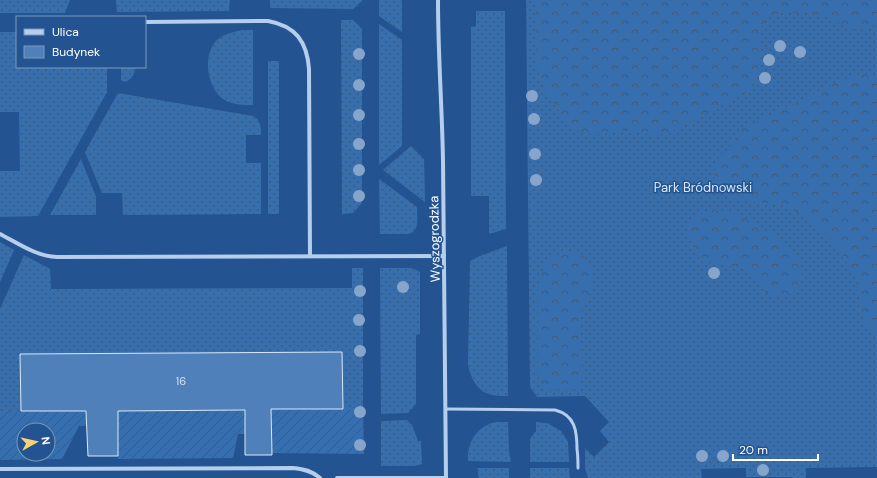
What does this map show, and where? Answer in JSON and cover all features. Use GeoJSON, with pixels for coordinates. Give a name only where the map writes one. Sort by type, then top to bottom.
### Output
{"type":"FeatureCollection","features":[{"type":"Feature","properties":{"kind":"street","name":"Wyszogrodzka"},"geometry":{"type":"LineString","coordinates":[[438,0],[438,43],[443,160],[446,478]]}},
{"type":"Feature","properties":{"kind":"street"},"geometry":{"type":"LineString","coordinates":[[146,22],[265,21],[275,22],[284,26],[299,37],[307,55],[309,69],[310,256]]}},
{"type":"Feature","properties":{"kind":"street"},"geometry":{"type":"LineString","coordinates":[[0,234],[35,253],[52,257],[444,256]]}},
{"type":"Feature","properties":{"kind":"street"},"geometry":{"type":"LineString","coordinates":[[0,469],[293,468],[308,470],[320,478]]}},
{"type":"Feature","properties":{"kind":"street"},"geometry":{"type":"LineString","coordinates":[[337,478],[446,478]]}},
{"type":"Feature","properties":{"kind":"lane"},"geometry":{"type":"LineString","coordinates":[[446,409],[560,411],[573,423],[577,433],[578,468]]}},
{"type":"Feature","properties":{"kind":"green space"},"geometry":{"type":"Polygon","coordinates":[[[0,0],[70,0],[65,13],[0,13],[0,0]]]}},
{"type":"Feature","properties":{"kind":"green space"},"geometry":{"type":"Polygon","coordinates":[[[116,0],[230,0],[229,11],[117,12],[116,0]]]}},
{"type":"Feature","properties":{"kind":"green space"},"geometry":{"type":"Polygon","coordinates":[[[270,0],[362,1],[353,9],[270,8],[270,0]]]}},
{"type":"Feature","properties":{"kind":"green space"},"geometry":{"type":"Polygon","coordinates":[[[379,0],[402,0],[402,32],[379,16],[379,0]]]}},
{"type":"Feature","properties":{"kind":"green space","name":"Park Bródnowski"},"geometry":{"type":"Polygon","coordinates":[[[526,0],[877,0],[877,467],[806,468],[806,478],[746,477],[746,468],[701,469],[702,478],[588,478],[585,468],[585,448],[594,457],[609,442],[600,431],[609,422],[585,396],[537,397],[530,387],[526,0]]]}},
{"type":"Feature","properties":{"kind":"green space"},"geometry":{"type":"Polygon","coordinates":[[[536,0],[877,0],[877,24],[866,29],[854,30],[845,27],[832,18],[823,15],[786,13],[773,16],[768,18],[761,29],[759,71],[754,84],[748,92],[671,132],[656,135],[623,130],[596,134],[584,133],[567,123],[544,87],[539,75],[537,63],[536,0]]]}},
{"type":"Feature","properties":{"kind":"green space"},"geometry":{"type":"Polygon","coordinates":[[[476,11],[505,11],[506,229],[489,234],[489,196],[471,196],[471,27],[476,26],[476,11]]]}},
{"type":"Feature","properties":{"kind":"green space"},"geometry":{"type":"Polygon","coordinates":[[[341,20],[353,20],[362,29],[362,203],[353,213],[342,214],[341,20]]]}},
{"type":"Feature","properties":{"kind":"green space"},"geometry":{"type":"Polygon","coordinates":[[[379,24],[402,40],[402,146],[379,165],[379,24]]]}},
{"type":"Feature","properties":{"kind":"green space"},"geometry":{"type":"Polygon","coordinates":[[[253,30],[253,105],[234,104],[223,99],[213,87],[208,71],[209,54],[212,46],[219,38],[232,32],[253,30]]]}},
{"type":"Feature","properties":{"kind":"green space"},"geometry":{"type":"Polygon","coordinates":[[[0,32],[16,32],[16,68],[107,68],[107,92],[38,216],[0,217],[0,171],[20,171],[19,112],[0,112],[0,32]]]}},
{"type":"Feature","properties":{"kind":"green space"},"geometry":{"type":"Polygon","coordinates":[[[268,61],[279,61],[279,214],[268,214],[268,61]]]}},
{"type":"Feature","properties":{"kind":"green space"},"geometry":{"type":"Polygon","coordinates":[[[121,68],[136,68],[131,78],[124,82],[121,80],[121,68]]]}},
{"type":"Feature","properties":{"kind":"green space"},"geometry":{"type":"Polygon","coordinates":[[[866,75],[877,80],[877,336],[866,325],[863,319],[856,281],[850,267],[838,248],[828,236],[806,218],[787,207],[769,203],[749,202],[730,197],[717,185],[714,176],[714,168],[717,159],[728,149],[742,129],[844,79],[866,75]]]}},
{"type":"Feature","properties":{"kind":"green space"},"geometry":{"type":"Polygon","coordinates":[[[118,93],[253,116],[256,118],[260,124],[261,135],[246,135],[246,163],[261,163],[261,214],[123,215],[122,193],[102,193],[85,152],[118,93]]]}},
{"type":"Feature","properties":{"kind":"green space"},"geometry":{"type":"Polygon","coordinates":[[[411,146],[424,159],[425,202],[383,170],[411,146]]]}},
{"type":"Feature","properties":{"kind":"green space"},"geometry":{"type":"Polygon","coordinates":[[[81,159],[96,197],[96,215],[50,215],[81,159]]]}},
{"type":"Feature","properties":{"kind":"green space"},"geometry":{"type":"Polygon","coordinates":[[[379,179],[417,207],[417,224],[412,233],[380,234],[379,179]]]}},
{"type":"Feature","properties":{"kind":"green space"},"geometry":{"type":"Polygon","coordinates":[[[718,210],[727,211],[738,216],[771,233],[782,241],[797,258],[800,264],[802,278],[797,289],[785,296],[771,296],[766,293],[756,277],[745,269],[709,262],[699,254],[690,236],[690,223],[693,219],[704,213],[718,210]]]}},
{"type":"Feature","properties":{"kind":"green space"},"geometry":{"type":"Polygon","coordinates":[[[0,242],[14,250],[0,282],[0,242]]]}},
{"type":"Feature","properties":{"kind":"green space"},"geometry":{"type":"Polygon","coordinates":[[[507,246],[508,396],[500,396],[482,391],[475,383],[469,369],[470,261],[507,246]]]}},
{"type":"Feature","properties":{"kind":"green space"},"geometry":{"type":"Polygon","coordinates":[[[569,251],[577,252],[586,258],[590,265],[592,276],[592,282],[581,319],[582,378],[578,388],[573,390],[548,390],[541,385],[538,376],[538,284],[548,262],[562,253],[569,251]]]}},
{"type":"Feature","properties":{"kind":"green space"},"geometry":{"type":"Polygon","coordinates":[[[24,255],[50,269],[51,289],[352,288],[352,268],[363,268],[363,409],[343,409],[342,352],[20,354],[21,411],[0,411],[0,309],[24,255]]]}},
{"type":"Feature","properties":{"kind":"green space"},"geometry":{"type":"Polygon","coordinates":[[[380,268],[410,268],[420,272],[420,334],[416,335],[416,404],[408,413],[381,414],[380,268]]]}},
{"type":"Feature","properties":{"kind":"green space"},"geometry":{"type":"Polygon","coordinates":[[[271,409],[363,409],[364,454],[272,453],[271,409]]]}},
{"type":"Feature","properties":{"kind":"green space"},"geometry":{"type":"Polygon","coordinates":[[[245,410],[245,434],[238,434],[233,458],[118,459],[118,411],[245,410]]]}},
{"type":"Feature","properties":{"kind":"green space"},"geometry":{"type":"Polygon","coordinates":[[[0,411],[92,411],[92,426],[79,426],[62,459],[56,459],[56,422],[16,422],[16,460],[0,460],[0,411]]]}},
{"type":"Feature","properties":{"kind":"green space"},"geometry":{"type":"Polygon","coordinates":[[[407,420],[412,425],[418,441],[421,441],[422,464],[415,466],[381,466],[381,421],[407,420]]]}},
{"type":"Feature","properties":{"kind":"green space"},"geometry":{"type":"Polygon","coordinates":[[[496,422],[508,422],[509,452],[511,462],[468,461],[469,447],[474,436],[483,427],[496,422]]]}},
{"type":"Feature","properties":{"kind":"green space"},"geometry":{"type":"Polygon","coordinates":[[[536,422],[547,423],[561,431],[568,442],[569,462],[530,462],[530,439],[536,431],[536,422]]]}},
{"type":"Feature","properties":{"kind":"green space"},"geometry":{"type":"Polygon","coordinates":[[[477,468],[509,468],[509,478],[479,478],[477,468]]]}},
{"type":"Feature","properties":{"kind":"green space"},"geometry":{"type":"Polygon","coordinates":[[[530,468],[569,468],[570,478],[530,478],[530,468]]]}},
{"type":"Feature","properties":{"kind":"building"},"geometry":{"type":"Polygon","coordinates":[[[342,352],[343,409],[271,409],[272,455],[245,455],[245,410],[118,411],[118,456],[88,456],[86,411],[21,411],[20,354],[342,352]]]}}]}
